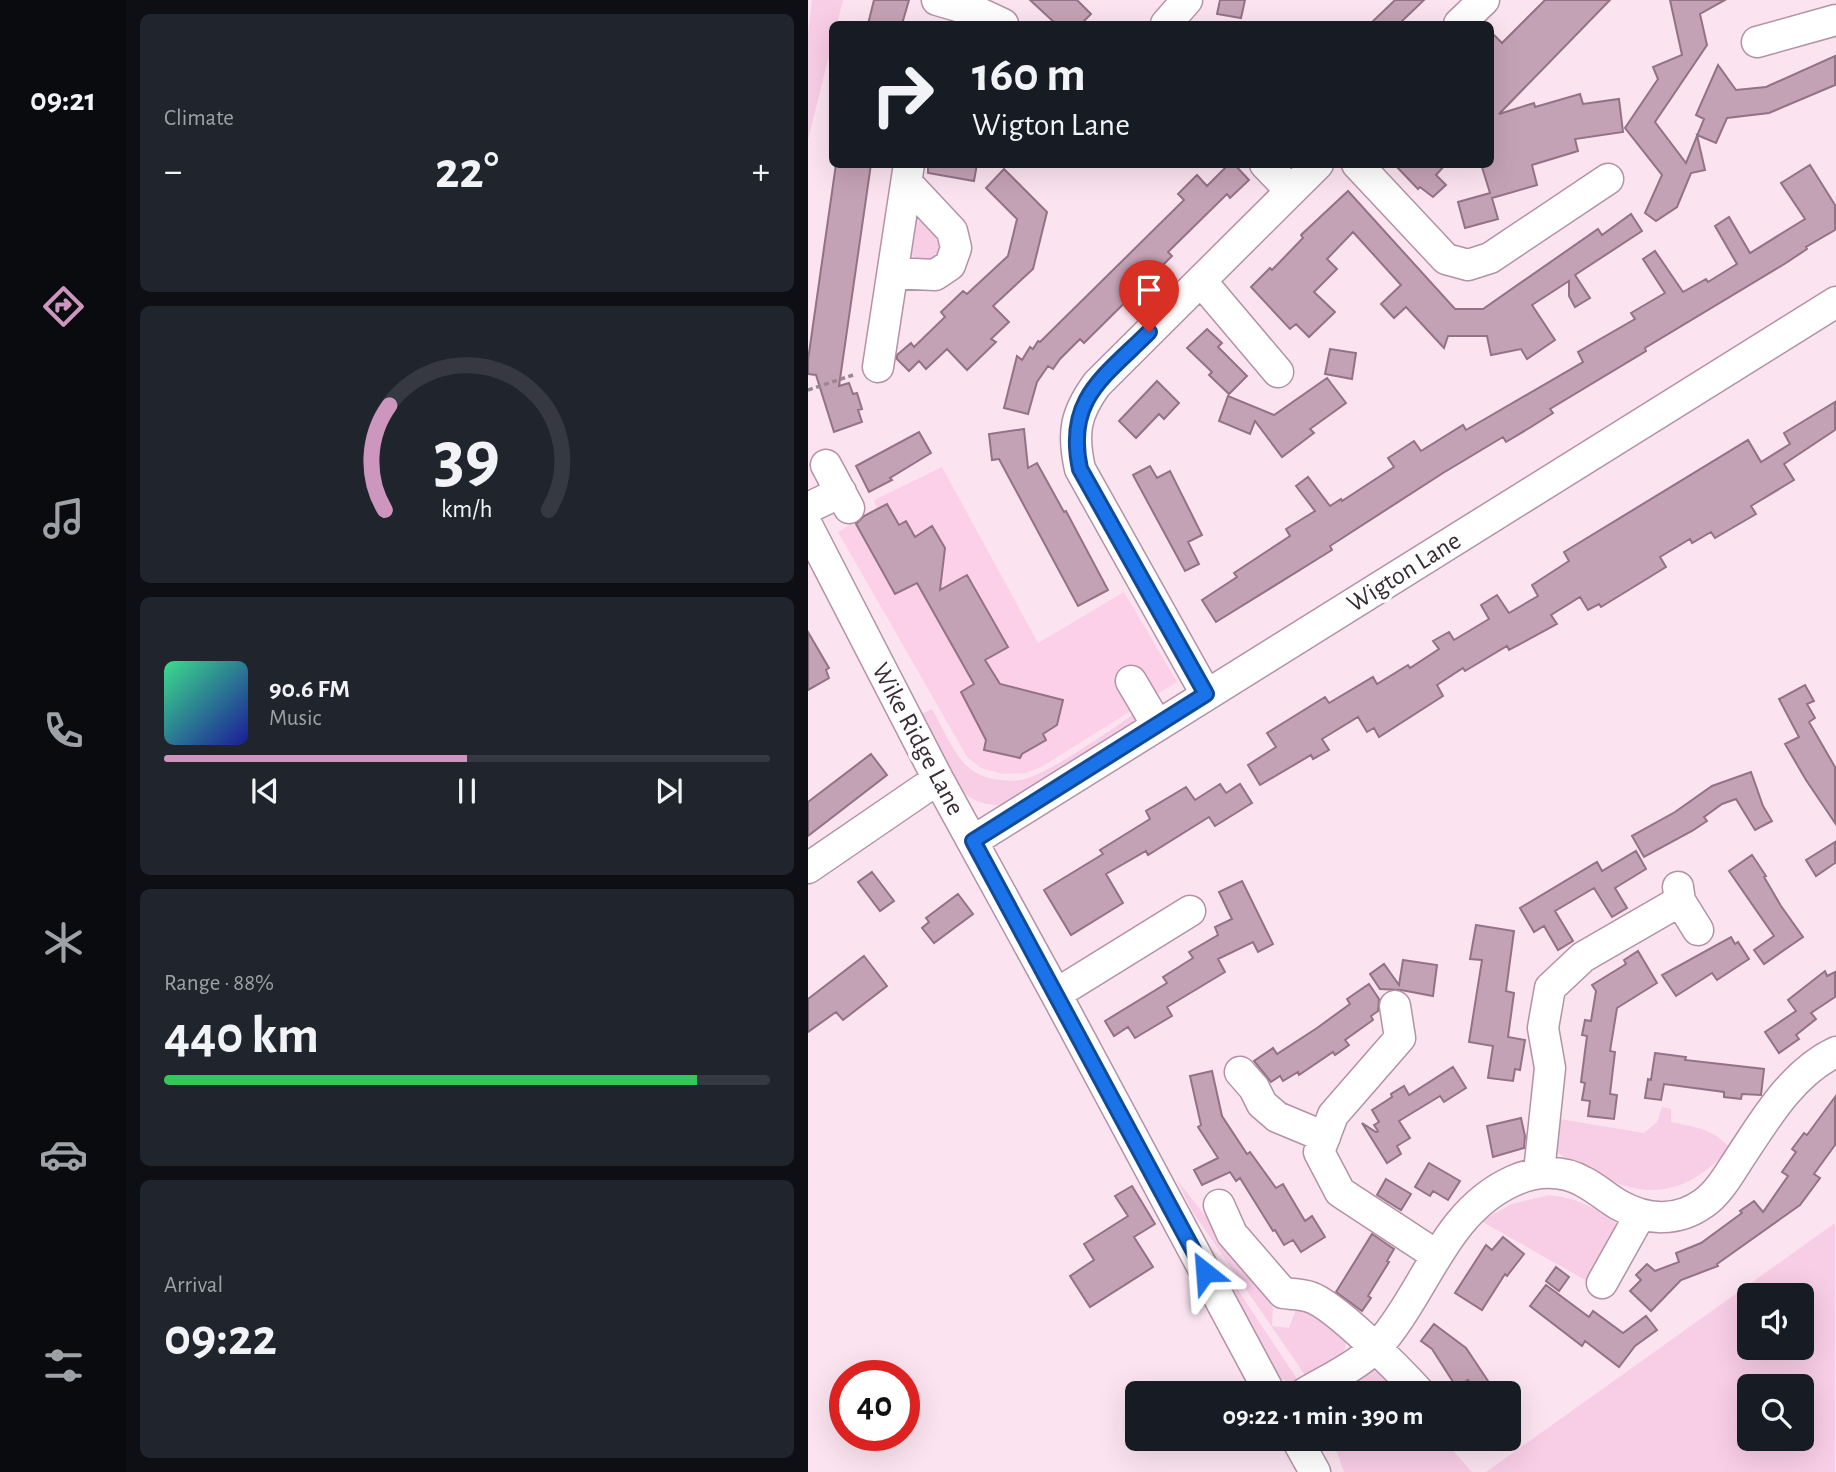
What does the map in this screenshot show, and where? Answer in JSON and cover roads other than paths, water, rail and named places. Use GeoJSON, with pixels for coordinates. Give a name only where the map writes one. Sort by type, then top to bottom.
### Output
{"type":"FeatureCollection","features":[{"type":"Feature","properties":{"kind":"street"},"geometry":{"type":"LineString","coordinates":[[933,21],[937,0],[975,11],[997,21]]}},
{"type":"Feature","properties":{"kind":"street"},"geometry":{"type":"LineString","coordinates":[[1170,21],[1187,0]]}},
{"type":"Feature","properties":{"kind":"street"},"geometry":{"type":"LineString","coordinates":[[1462,21],[1484,0]]}},
{"type":"Feature","properties":{"kind":"street"},"geometry":{"type":"LineString","coordinates":[[1757,42],[1835,20]]}},
{"type":"Feature","properties":{"kind":"street"},"geometry":{"type":"LineString","coordinates":[[1269,168],[1291,191]]}},
{"type":"Feature","properties":{"kind":"street"},"geometry":{"type":"LineString","coordinates":[[1206,694],[1080,469],[1075,447],[1076,424],[1084,402],[1097,384],[1314,168]]}},
{"type":"Feature","properties":{"kind":"street"},"geometry":{"type":"LineString","coordinates":[[1361,168],[1446,259],[1468,265],[1490,258],[1608,179]]}},
{"type":"Feature","properties":{"kind":"street"},"geometry":{"type":"LineString","coordinates":[[893,273],[935,275],[950,265],[956,248],[952,231],[908,174]]}},
{"type":"Feature","properties":{"kind":"street"},"geometry":{"type":"LineString","coordinates":[[879,368],[908,174]]}},
{"type":"Feature","properties":{"kind":"street"},"geometry":{"type":"LineString","coordinates":[[1201,281],[1278,372]]}},
{"type":"Feature","properties":{"kind":"street","name":"Wigton Lane"},"geometry":{"type":"LineString","coordinates":[[973,841],[1835,302]]}},
{"type":"Feature","properties":{"kind":"street"},"geometry":{"type":"LineString","coordinates":[[808,509],[845,500],[826,464]]}},
{"type":"Feature","properties":{"kind":"street","name":"Wike Ridge Lane"},"geometry":{"type":"LineString","coordinates":[[808,527],[938,779],[1264,1381]]}},
{"type":"Feature","properties":{"kind":"street"},"geometry":{"type":"LineString","coordinates":[[1131,681],[1157,725]]}},
{"type":"Feature","properties":{"kind":"street"},"geometry":{"type":"LineString","coordinates":[[808,868],[938,779]]}},
{"type":"Feature","properties":{"kind":"street"},"geometry":{"type":"LineString","coordinates":[[1539,1172],[1550,1068],[1543,1028],[1550,988],[1583,957],[1679,894],[1698,930]]}},
{"type":"Feature","properties":{"kind":"street"},"geometry":{"type":"LineString","coordinates":[[1056,994],[1190,911]]}},
{"type":"Feature","properties":{"kind":"street"},"geometry":{"type":"LineString","coordinates":[[1395,1006],[1409,1044],[1333,1115],[1319,1152],[1340,1192],[1436,1255]]}},
{"type":"Feature","properties":{"kind":"street"},"geometry":{"type":"LineString","coordinates":[[1326,1381],[1355,1364],[1387,1336],[1455,1227],[1483,1198],[1513,1181],[1539,1172],[1557,1173],[1583,1181],[1619,1205],[1640,1215],[1663,1218],[1686,1214],[1706,1202],[1721,1185],[1778,1103],[1802,1076],[1835,1052]]}},
{"type":"Feature","properties":{"kind":"street"},"geometry":{"type":"LineString","coordinates":[[1240,1072],[1254,1088],[1262,1104],[1262,1117],[1277,1117],[1325,1137]]}},
{"type":"Feature","properties":{"kind":"street"},"geometry":{"type":"LineString","coordinates":[[1219,1205],[1232,1234],[1283,1293],[1310,1297],[1330,1308],[1407,1381]]}},
{"type":"Feature","properties":{"kind":"street"},"geometry":{"type":"LineString","coordinates":[[1602,1283],[1640,1215]]}},
{"type":"Feature","properties":{"kind":"street"},"geometry":{"type":"LineString","coordinates":[[1303,1451],[1315,1472]]}}]}
